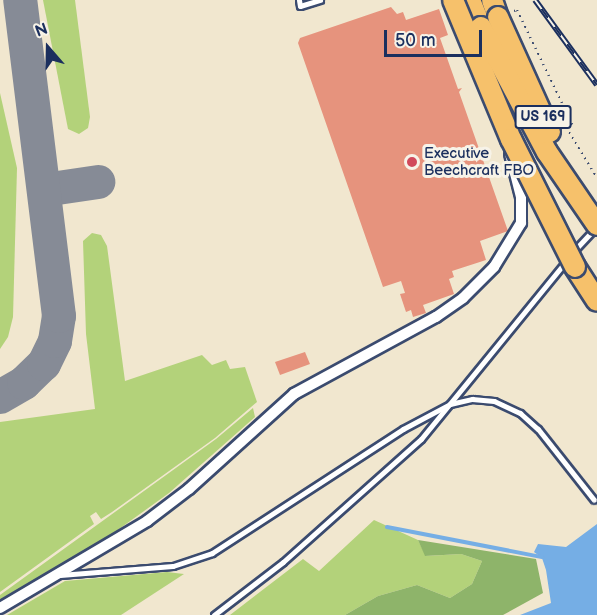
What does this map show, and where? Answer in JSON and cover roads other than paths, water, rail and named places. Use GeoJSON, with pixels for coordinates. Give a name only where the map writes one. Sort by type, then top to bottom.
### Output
{"type":"FeatureCollection","features":[{"type":"Feature","properties":{"kind":"highway","name":"US 169"},"geometry":{"type":"LineString","coordinates":[[451,0],[538,197],[597,302]]}},
{"type":"Feature","properties":{"kind":"highway"},"geometry":{"type":"LineString","coordinates":[[470,0],[490,15],[547,152],[597,226]]}},
{"type":"Feature","properties":{"kind":"highway","name":"US 169"},"geometry":{"type":"LineString","coordinates":[[490,15],[530,93],[597,212]]}},
{"type":"Feature","properties":{"kind":"street"},"geometry":{"type":"LineString","coordinates":[[0,608],[147,521],[189,489],[294,394],[436,317],[463,298],[494,267],[521,223],[523,211],[510,154],[451,0]]}},
{"type":"Feature","properties":{"kind":"lane"},"geometry":{"type":"LineString","coordinates":[[299,0],[300,6],[320,0]]}},
{"type":"Feature","properties":{"kind":"lane"},"geometry":{"type":"LineString","coordinates":[[214,615],[364,493],[421,439],[597,226]]}},
{"type":"Feature","properties":{"kind":"lane"},"geometry":{"type":"LineString","coordinates":[[55,575],[173,566],[212,553],[403,429],[450,404],[472,399],[494,401],[520,413],[538,429],[594,500]]}},
{"type":"Feature","properties":{"kind":"water"},"geometry":{"type":"Polygon","coordinates":[[[597,524],[597,615],[520,615],[551,603],[542,558],[534,552],[538,544],[566,547],[597,524]]]}},
{"type":"Feature","properties":{"kind":"waterway"},"geometry":{"type":"LineString","coordinates":[[387,527],[542,557]]}},
{"type":"Feature","properties":{"kind":"railway"},"geometry":{"type":"LineString","coordinates":[[535,0],[597,85]]}},
{"type":"Feature","properties":{"kind":"place","name":"Executive Beechcraft FBO"},"geometry":{"type":"Point","coordinates":[412,162]}}]}
